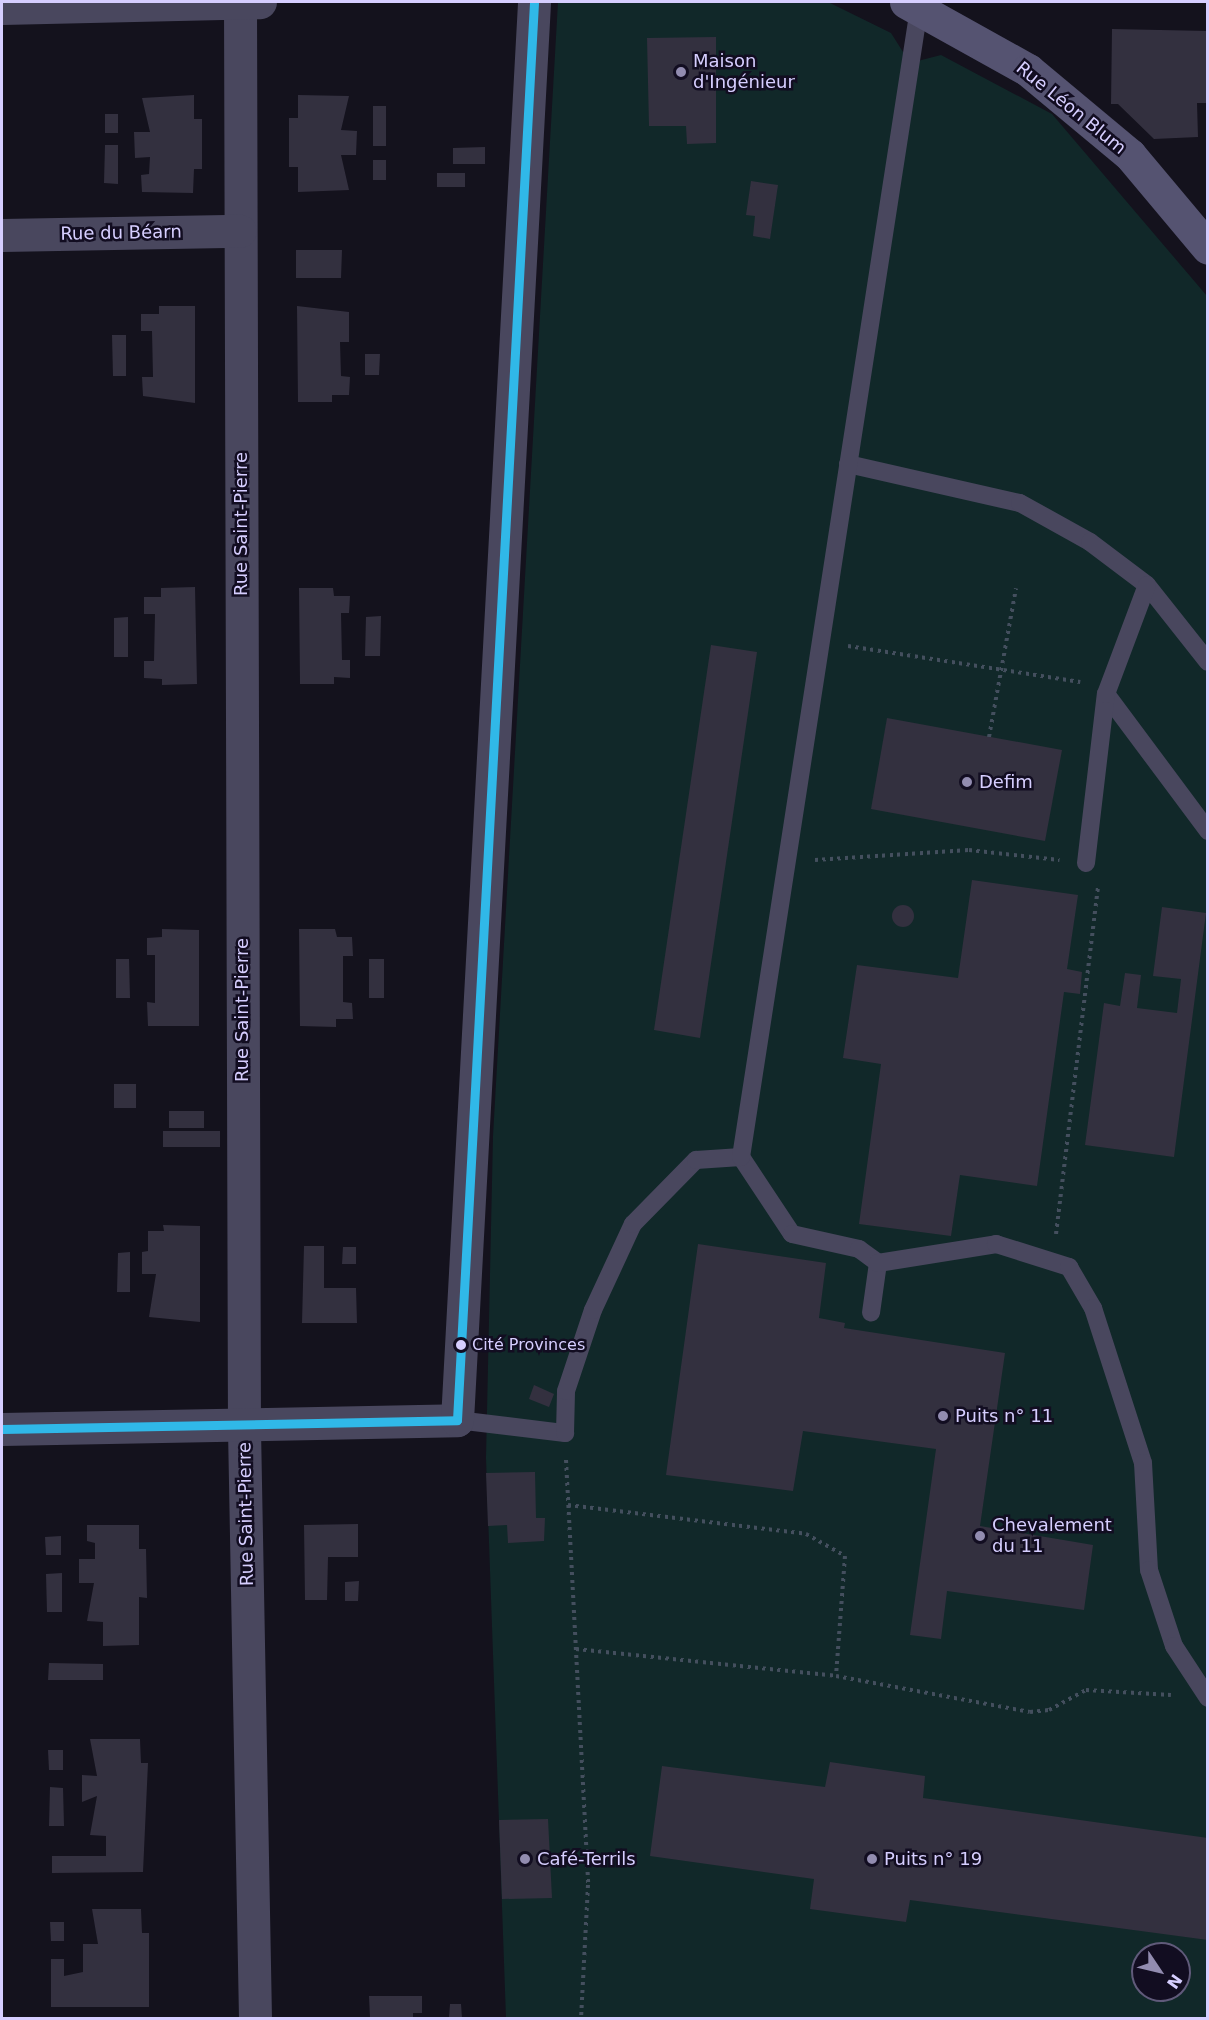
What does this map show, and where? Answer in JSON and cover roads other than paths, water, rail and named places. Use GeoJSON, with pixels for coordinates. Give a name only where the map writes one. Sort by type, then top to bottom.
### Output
{"type":"FeatureCollection","features":[{"type":"Feature","properties":{"kind":"street"},"geometry":{"type":"LineString","coordinates":[[2,1429],[244,1429],[457,1420],[534,2]]}},
{"type":"Feature","properties":{"kind":"street"},"geometry":{"type":"LineString","coordinates":[[2,8],[248,3]]}},
{"type":"Feature","properties":{"kind":"street","name":"Rue Saint-Pierre"},"geometry":{"type":"LineString","coordinates":[[248,3],[240,231],[244,1429],[255,2019]]}},
{"type":"Feature","properties":{"kind":"street","name":"Rue Léon Blum"},"geometry":{"type":"LineString","coordinates":[[913,5],[1028,70],[1113,140],[1208,248]]}},
{"type":"Feature","properties":{"kind":"street","name":"Rue du Béarn"},"geometry":{"type":"LineString","coordinates":[[2,235],[240,231]]}},
{"type":"Feature","properties":{"kind":"lane"},"geometry":{"type":"LineString","coordinates":[[913,5],[848,464],[741,1157],[792,1234],[859,1249],[878,1263],[996,1244],[1053,1260],[1069,1267],[1093,1308],[1127,1403],[1143,1463],[1149,1570],[1174,1646],[1207,1698]]}},
{"type":"Feature","properties":{"kind":"lane"},"geometry":{"type":"LineString","coordinates":[[848,464],[1020,503],[1090,542],[1147,585],[1208,662]]}},
{"type":"Feature","properties":{"kind":"lane"},"geometry":{"type":"LineString","coordinates":[[1086,863],[1106,694],[1147,585]]}},
{"type":"Feature","properties":{"kind":"lane"},"geometry":{"type":"LineString","coordinates":[[1106,694],[1208,831]]}},
{"type":"Feature","properties":{"kind":"lane"},"geometry":{"type":"LineString","coordinates":[[457,1420],[565,1433],[566,1392],[592,1310],[633,1224],[696,1160],[741,1157]]}},
{"type":"Feature","properties":{"kind":"lane"},"geometry":{"type":"LineString","coordinates":[[871,1313],[878,1263]]}},
{"type":"Feature","properties":{"kind":"place","name":"Maison d'Ingénieur"},"geometry":{"type":"Point","coordinates":[681,72]}},
{"type":"Feature","properties":{"kind":"place","name":"Defim"},"geometry":{"type":"Point","coordinates":[967,782]}},
{"type":"Feature","properties":{"kind":"place","name":"Cité Provinces"},"geometry":{"type":"Point","coordinates":[461,1345]}},
{"type":"Feature","properties":{"kind":"place","name":"Puits n° 11"},"geometry":{"type":"Point","coordinates":[943,1416]}},
{"type":"Feature","properties":{"kind":"place","name":"Chevalement du 11"},"geometry":{"type":"Point","coordinates":[980,1536]}},
{"type":"Feature","properties":{"kind":"place","name":"Café-Terrils"},"geometry":{"type":"Point","coordinates":[525,1859]}},
{"type":"Feature","properties":{"kind":"place","name":"Puits n° 19"},"geometry":{"type":"Point","coordinates":[872,1859]}}]}
